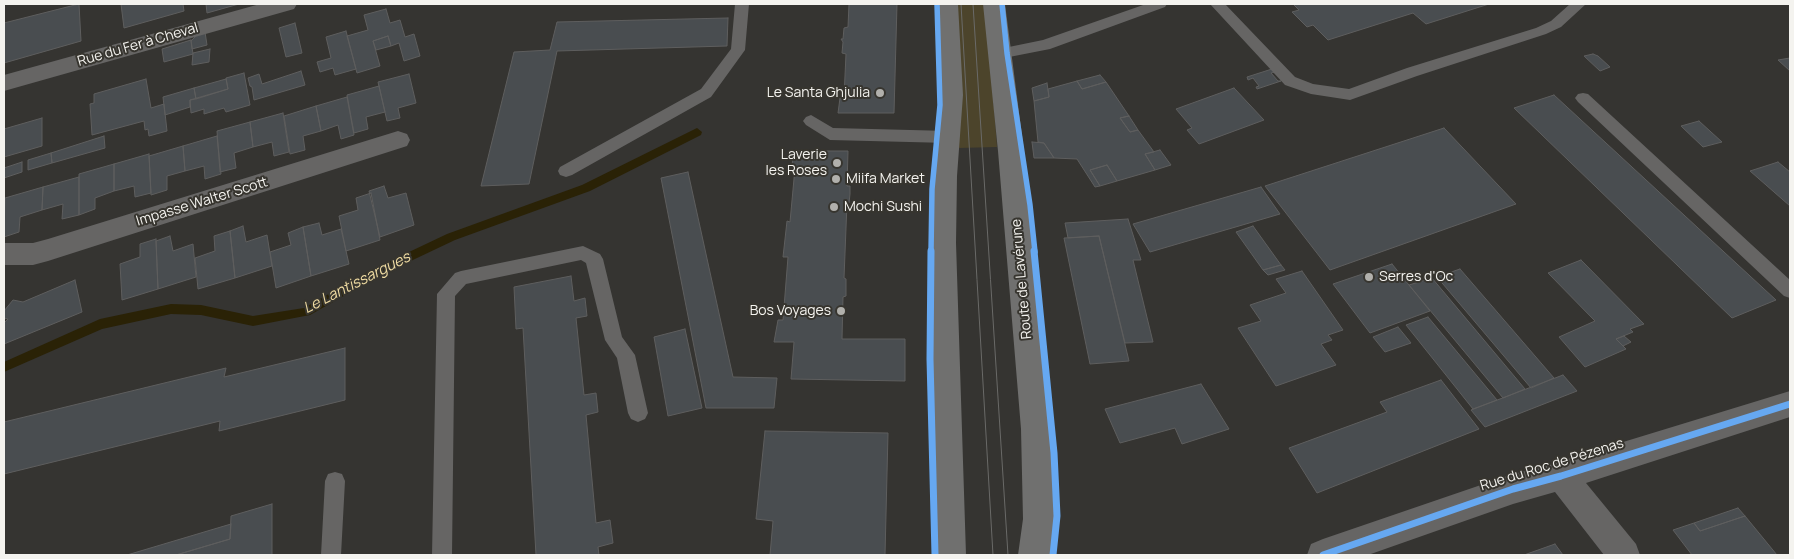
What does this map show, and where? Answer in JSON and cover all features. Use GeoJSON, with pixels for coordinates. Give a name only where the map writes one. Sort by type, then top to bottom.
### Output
{"type":"FeatureCollection","features":[{"type":"Feature","properties":{"kind":"street"},"geometry":{"type":"LineString","coordinates":[[947,4],[951,95],[949,137],[944,176],[944,243],[950,555]]}},
{"type":"Feature","properties":{"kind":"street","name":"Route de Lavérune"},"geometry":{"type":"LineString","coordinates":[[994,4],[1011,151],[1036,429],[1039,519],[1034,555]]}},
{"type":"Feature","properties":{"kind":"street","name":"Rue du Fer à Cheval"},"geometry":{"type":"LineString","coordinates":[[4,83],[277,5]]}},
{"type":"Feature","properties":{"kind":"street","name":"Impasse Walter Scott"},"geometry":{"type":"LineString","coordinates":[[4,254],[33,254],[48,250],[398,140]]}},
{"type":"Feature","properties":{"kind":"street","name":"Rue du Roc de Pézenas"},"geometry":{"type":"LineString","coordinates":[[1323,555],[1513,489],[1561,476],[1790,404]]}},
{"type":"Feature","properties":{"kind":"street"},"geometry":{"type":"LineString","coordinates":[[1561,476],[1624,555]]}},
{"type":"Feature","properties":{"kind":"lane"},"geometry":{"type":"LineString","coordinates":[[566,171],[706,93],[738,50],[742,4]]}},
{"type":"Feature","properties":{"kind":"lane"},"geometry":{"type":"LineString","coordinates":[[999,54],[1045,45],[1160,4]]}},
{"type":"Feature","properties":{"kind":"lane"},"geometry":{"type":"LineString","coordinates":[[1217,4],[1290,81],[1311,89],[1350,95],[1412,72],[1541,31],[1556,24],[1580,4]]}},
{"type":"Feature","properties":{"kind":"lane"},"geometry":{"type":"LineString","coordinates":[[1583,98],[1790,290]]}},
{"type":"Feature","properties":{"kind":"lane"},"geometry":{"type":"LineString","coordinates":[[811,121],[830,134],[949,137]]}},
{"type":"Feature","properties":{"kind":"lane"},"geometry":{"type":"LineString","coordinates":[[442,555],[446,294],[461,278],[583,253],[594,259],[614,340],[626,355],[638,413]]}},
{"type":"Feature","properties":{"kind":"lane"},"geometry":{"type":"LineString","coordinates":[[331,555],[335,481]]}},
{"type":"Feature","properties":{"kind":"shaded area"},"geometry":{"type":"Polygon","coordinates":[[[952,4],[986,4],[997,147],[958,148],[952,4]]]}},
{"type":"Feature","properties":{"kind":"building"},"geometry":{"type":"Polygon","coordinates":[[[79,4],[81,41],[4,63],[4,23],[79,4]]]}},
{"type":"Feature","properties":{"kind":"building"},"geometry":{"type":"Polygon","coordinates":[[[121,4],[183,4],[184,11],[124,28],[121,4]]]}},
{"type":"Feature","properties":{"kind":"building"},"geometry":{"type":"Polygon","coordinates":[[[206,4],[239,4],[207,13],[206,4]]]}},
{"type":"Feature","properties":{"kind":"building"},"geometry":{"type":"Polygon","coordinates":[[[849,4],[897,4],[894,113],[838,113],[840,98],[844,97],[846,54],[842,53],[843,42],[841,39],[843,39],[844,28],[848,27],[849,4]]]}},
{"type":"Feature","properties":{"kind":"building"},"geometry":{"type":"Polygon","coordinates":[[[1293,4],[1489,4],[1426,24],[1413,13],[1328,40],[1313,25],[1307,27],[1292,12],[1299,10],[1293,4]]]}},
{"type":"Feature","properties":{"kind":"building"},"geometry":{"type":"Polygon","coordinates":[[[386,9],[390,23],[400,20],[405,37],[414,34],[420,56],[404,61],[399,43],[391,46],[388,36],[373,41],[380,66],[357,73],[347,36],[368,30],[364,15],[386,9]]]}},
{"type":"Feature","properties":{"kind":"building"},"geometry":{"type":"Polygon","coordinates":[[[728,18],[727,46],[557,51],[529,184],[481,186],[514,52],[550,50],[557,22],[728,18]]]}},
{"type":"Feature","properties":{"kind":"building"},"geometry":{"type":"Polygon","coordinates":[[[295,23],[302,53],[286,57],[279,28],[295,23]]]}},
{"type":"Feature","properties":{"kind":"building"},"geometry":{"type":"Polygon","coordinates":[[[346,31],[356,69],[335,75],[333,68],[320,72],[317,62],[331,58],[326,37],[346,31]]]}},
{"type":"Feature","properties":{"kind":"building"},"geometry":{"type":"Polygon","coordinates":[[[205,32],[207,45],[192,49],[191,41],[197,35],[205,32]]]}},
{"type":"Feature","properties":{"kind":"building"},"geometry":{"type":"Polygon","coordinates":[[[388,36],[391,46],[376,50],[373,41],[388,36]]]}},
{"type":"Feature","properties":{"kind":"building"},"geometry":{"type":"Polygon","coordinates":[[[191,40],[193,54],[164,62],[162,49],[191,40]]]}},
{"type":"Feature","properties":{"kind":"building"},"geometry":{"type":"Polygon","coordinates":[[[210,49],[209,62],[192,65],[193,53],[210,49]]]}},
{"type":"Feature","properties":{"kind":"building"},"geometry":{"type":"Polygon","coordinates":[[[1593,54],[1610,67],[1600,71],[1584,56],[1593,54]]]}},
{"type":"Feature","properties":{"kind":"building"},"geometry":{"type":"Polygon","coordinates":[[[1790,58],[1790,71],[1778,60],[1790,58]]]}},
{"type":"Feature","properties":{"kind":"building"},"geometry":{"type":"Polygon","coordinates":[[[1272,69],[1275,72],[1271,73],[1278,81],[1281,81],[1257,89],[1256,87],[1259,86],[1253,78],[1248,80],[1247,77],[1272,69]]]}},
{"type":"Feature","properties":{"kind":"building"},"geometry":{"type":"Polygon","coordinates":[[[301,71],[305,85],[254,100],[248,78],[259,74],[262,84],[301,71]]]}},
{"type":"Feature","properties":{"kind":"building"},"geometry":{"type":"Polygon","coordinates":[[[244,73],[250,105],[226,112],[224,108],[204,114],[204,109],[191,113],[190,100],[228,89],[226,78],[244,73]]]}},
{"type":"Feature","properties":{"kind":"building"},"geometry":{"type":"Polygon","coordinates":[[[409,74],[416,103],[398,108],[400,118],[387,121],[378,82],[409,74]]]}},
{"type":"Feature","properties":{"kind":"building"},"geometry":{"type":"Polygon","coordinates":[[[1100,75],[1106,82],[1082,89],[1077,81],[1100,75]]]}},
{"type":"Feature","properties":{"kind":"building"},"geometry":{"type":"Polygon","coordinates":[[[146,79],[151,108],[164,104],[167,131],[149,136],[148,129],[145,130],[144,121],[92,135],[90,104],[94,103],[94,94],[146,79]]]}},
{"type":"Feature","properties":{"kind":"building"},"geometry":{"type":"Polygon","coordinates":[[[226,79],[228,89],[196,99],[194,88],[226,79]]]}},
{"type":"Feature","properties":{"kind":"building"},"geometry":{"type":"Polygon","coordinates":[[[1077,81],[1082,89],[1106,82],[1129,116],[1120,118],[1130,132],[1138,130],[1154,152],[1145,154],[1155,170],[1117,181],[1107,165],[1090,170],[1100,186],[1095,187],[1077,159],[1054,158],[1044,143],[1038,142],[1034,101],[1049,97],[1048,89],[1077,81]]]}},
{"type":"Feature","properties":{"kind":"building"},"geometry":{"type":"Polygon","coordinates":[[[1047,83],[1049,97],[1034,101],[1032,88],[1047,83]]]}},
{"type":"Feature","properties":{"kind":"building"},"geometry":{"type":"Polygon","coordinates":[[[379,86],[385,112],[366,117],[368,129],[354,133],[347,95],[379,86]]]}},
{"type":"Feature","properties":{"kind":"building"},"geometry":{"type":"Polygon","coordinates":[[[194,88],[196,99],[190,100],[190,107],[165,115],[163,97],[194,88]]]}},
{"type":"Feature","properties":{"kind":"building"},"geometry":{"type":"Polygon","coordinates":[[[1234,88],[1264,120],[1199,144],[1187,130],[1192,128],[1176,109],[1234,88]]]}},
{"type":"Feature","properties":{"kind":"building"},"geometry":{"type":"Polygon","coordinates":[[[1554,95],[1776,300],[1732,318],[1514,108],[1554,95]]]}},
{"type":"Feature","properties":{"kind":"building"},"geometry":{"type":"Polygon","coordinates":[[[347,97],[354,135],[341,139],[338,125],[321,131],[316,106],[347,97]]]}},
{"type":"Feature","properties":{"kind":"building"},"geometry":{"type":"Polygon","coordinates":[[[316,106],[321,131],[303,136],[305,150],[290,154],[284,116],[316,106]]]}},
{"type":"Feature","properties":{"kind":"building"},"geometry":{"type":"Polygon","coordinates":[[[283,113],[289,152],[274,156],[272,142],[253,147],[250,122],[283,113]]]}},
{"type":"Feature","properties":{"kind":"building"},"geometry":{"type":"Polygon","coordinates":[[[1129,116],[1138,130],[1130,132],[1120,118],[1129,116]]]}},
{"type":"Feature","properties":{"kind":"building"},"geometry":{"type":"Polygon","coordinates":[[[42,118],[42,146],[4,157],[4,129],[42,118]]]}},
{"type":"Feature","properties":{"kind":"building"},"geometry":{"type":"Polygon","coordinates":[[[1699,121],[1722,142],[1703,147],[1681,126],[1699,121]]]}},
{"type":"Feature","properties":{"kind":"building"},"geometry":{"type":"Polygon","coordinates":[[[250,122],[253,147],[234,153],[236,168],[220,172],[217,131],[250,122]]]}},
{"type":"Feature","properties":{"kind":"building"},"geometry":{"type":"Polygon","coordinates":[[[1444,128],[1516,204],[1330,270],[1265,186],[1444,128]]]}},
{"type":"Feature","properties":{"kind":"building"},"geometry":{"type":"Polygon","coordinates":[[[104,136],[105,148],[52,163],[51,153],[104,136]]]}},
{"type":"Feature","properties":{"kind":"building"},"geometry":{"type":"Polygon","coordinates":[[[217,136],[221,174],[205,179],[204,166],[185,171],[183,146],[217,136]]]}},
{"type":"Feature","properties":{"kind":"building"},"geometry":{"type":"Polygon","coordinates":[[[1032,142],[1044,143],[1054,158],[1034,158],[1032,142]]]}},
{"type":"Feature","properties":{"kind":"building"},"geometry":{"type":"Polygon","coordinates":[[[183,146],[185,171],[167,176],[167,190],[151,195],[149,156],[183,146]]]}},
{"type":"Feature","properties":{"kind":"building"},"geometry":{"type":"Polygon","coordinates":[[[1160,150],[1171,165],[1155,170],[1145,154],[1160,150]]]}},
{"type":"Feature","properties":{"kind":"building"},"geometry":{"type":"Polygon","coordinates":[[[791,151],[848,151],[847,186],[850,186],[850,194],[849,203],[847,203],[844,278],[846,279],[846,296],[843,297],[842,339],[905,339],[905,381],[791,379],[794,342],[774,342],[778,320],[783,320],[788,257],[783,257],[787,221],[790,222],[795,168],[792,168],[793,153],[791,151]]]}},
{"type":"Feature","properties":{"kind":"building"},"geometry":{"type":"Polygon","coordinates":[[[51,153],[52,163],[28,170],[28,160],[51,153]]]}},
{"type":"Feature","properties":{"kind":"building"},"geometry":{"type":"Polygon","coordinates":[[[149,154],[151,193],[135,197],[134,186],[114,191],[114,164],[149,154]]]}},
{"type":"Feature","properties":{"kind":"building"},"geometry":{"type":"Polygon","coordinates":[[[22,162],[22,172],[4,178],[4,168],[22,162]]]}},
{"type":"Feature","properties":{"kind":"building"},"geometry":{"type":"Polygon","coordinates":[[[1778,162],[1790,172],[1790,206],[1750,171],[1778,162]]]}},
{"type":"Feature","properties":{"kind":"building"},"geometry":{"type":"Polygon","coordinates":[[[114,164],[114,191],[95,198],[95,209],[79,215],[79,174],[114,164]]]}},
{"type":"Feature","properties":{"kind":"building"},"geometry":{"type":"Polygon","coordinates":[[[1107,165],[1117,181],[1100,186],[1090,170],[1107,165]]]}},
{"type":"Feature","properties":{"kind":"building"},"geometry":{"type":"Polygon","coordinates":[[[688,172],[733,377],[777,378],[774,408],[706,408],[661,178],[688,172]]]}},
{"type":"Feature","properties":{"kind":"building"},"geometry":{"type":"Polygon","coordinates":[[[79,177],[79,215],[62,219],[63,204],[42,210],[43,187],[79,177]]]}},
{"type":"Feature","properties":{"kind":"building"},"geometry":{"type":"Polygon","coordinates":[[[384,186],[388,198],[406,193],[414,225],[380,237],[369,191],[384,186]]]}},
{"type":"Feature","properties":{"kind":"building"},"geometry":{"type":"Polygon","coordinates":[[[43,187],[42,210],[20,217],[19,232],[4,237],[5,198],[43,187]]]}},
{"type":"Feature","properties":{"kind":"building"},"geometry":{"type":"Polygon","coordinates":[[[1261,187],[1280,214],[1150,252],[1133,224],[1261,187]]]}},
{"type":"Feature","properties":{"kind":"building"},"geometry":{"type":"Polygon","coordinates":[[[371,193],[380,240],[346,251],[339,216],[358,210],[356,198],[371,193]]]}},
{"type":"Feature","properties":{"kind":"building"},"geometry":{"type":"Polygon","coordinates":[[[1128,219],[1141,260],[1133,260],[1153,342],[1125,343],[1099,236],[1068,238],[1065,223],[1128,219]]]}},
{"type":"Feature","properties":{"kind":"building"},"geometry":{"type":"Polygon","coordinates":[[[319,223],[322,235],[341,229],[349,264],[311,276],[303,227],[319,223]]]}},
{"type":"Feature","properties":{"kind":"building"},"geometry":{"type":"Polygon","coordinates":[[[243,226],[246,242],[267,235],[272,266],[235,278],[230,231],[243,226]]]}},
{"type":"Feature","properties":{"kind":"building"},"geometry":{"type":"Polygon","coordinates":[[[1253,226],[1281,265],[1263,270],[1236,232],[1253,226]]]}},
{"type":"Feature","properties":{"kind":"building"},"geometry":{"type":"Polygon","coordinates":[[[303,227],[311,276],[276,288],[270,252],[291,245],[288,233],[303,227]]]}},
{"type":"Feature","properties":{"kind":"building"},"geometry":{"type":"Polygon","coordinates":[[[230,231],[235,278],[198,289],[195,258],[215,251],[214,236],[230,231]]]}},
{"type":"Feature","properties":{"kind":"building"},"geometry":{"type":"Polygon","coordinates":[[[170,236],[173,251],[193,244],[196,277],[158,289],[156,241],[170,236]]]}},
{"type":"Feature","properties":{"kind":"building"},"geometry":{"type":"Polygon","coordinates":[[[1099,236],[1129,361],[1090,364],[1064,238],[1099,236]]]}},
{"type":"Feature","properties":{"kind":"building"},"geometry":{"type":"Polygon","coordinates":[[[156,239],[158,289],[122,300],[120,264],[140,257],[140,244],[156,239]]]}},
{"type":"Feature","properties":{"kind":"building"},"geometry":{"type":"Polygon","coordinates":[[[1581,260],[1644,324],[1630,329],[1633,332],[1616,339],[1626,349],[1585,367],[1559,337],[1595,321],[1548,273],[1581,260]]]}},
{"type":"Feature","properties":{"kind":"building"},"geometry":{"type":"Polygon","coordinates":[[[1392,264],[1430,311],[1370,333],[1333,284],[1392,264]]]}},
{"type":"Feature","properties":{"kind":"building"},"geometry":{"type":"Polygon","coordinates":[[[1281,265],[1285,270],[1268,275],[1263,270],[1281,265]]]}},
{"type":"Feature","properties":{"kind":"building"},"geometry":{"type":"Polygon","coordinates":[[[1460,269],[1554,378],[1531,388],[1437,277],[1460,269]]]}},
{"type":"Feature","properties":{"kind":"building"},"geometry":{"type":"Polygon","coordinates":[[[1302,271],[1343,330],[1328,335],[1332,340],[1321,344],[1336,365],[1276,386],[1238,328],[1261,321],[1250,305],[1286,293],[1276,279],[1302,271]]]}},
{"type":"Feature","properties":{"kind":"building"},"geometry":{"type":"Polygon","coordinates":[[[571,276],[574,301],[585,298],[587,316],[576,318],[584,395],[596,393],[598,412],[586,415],[596,523],[610,520],[613,543],[598,547],[599,555],[536,555],[523,328],[516,329],[514,287],[571,276]]]}},
{"type":"Feature","properties":{"kind":"building"},"geometry":{"type":"Polygon","coordinates":[[[1432,278],[1525,389],[1503,398],[1409,285],[1432,278]]]}},
{"type":"Feature","properties":{"kind":"building"},"geometry":{"type":"Polygon","coordinates":[[[75,280],[82,312],[4,344],[4,323],[8,319],[4,318],[4,311],[13,300],[23,302],[75,280]]]}},
{"type":"Feature","properties":{"kind":"building"},"geometry":{"type":"Polygon","coordinates":[[[1428,317],[1497,400],[1473,409],[1406,325],[1428,317]]]}},
{"type":"Feature","properties":{"kind":"building"},"geometry":{"type":"Polygon","coordinates":[[[1398,327],[1411,343],[1385,352],[1373,337],[1398,327]]]}},
{"type":"Feature","properties":{"kind":"building"},"geometry":{"type":"Polygon","coordinates":[[[685,329],[702,408],[668,416],[654,337],[685,329]]]}},
{"type":"Feature","properties":{"kind":"building"},"geometry":{"type":"Polygon","coordinates":[[[1624,336],[1631,342],[1623,346],[1616,339],[1624,336]]]}},
{"type":"Feature","properties":{"kind":"building"},"geometry":{"type":"Polygon","coordinates":[[[345,348],[345,400],[219,431],[220,421],[4,474],[4,422],[226,368],[224,377],[345,348]]]}},
{"type":"Feature","properties":{"kind":"building"},"geometry":{"type":"Polygon","coordinates":[[[1563,375],[1577,391],[1485,427],[1471,410],[1563,375]]]}},
{"type":"Feature","properties":{"kind":"building"},"geometry":{"type":"Polygon","coordinates":[[[1441,380],[1479,429],[1317,493],[1289,448],[1387,412],[1380,402],[1441,380]]]}},
{"type":"Feature","properties":{"kind":"building"},"geometry":{"type":"Polygon","coordinates":[[[1201,384],[1229,429],[1182,444],[1175,428],[1120,443],[1105,409],[1201,384]]]}},
{"type":"Feature","properties":{"kind":"building"},"geometry":{"type":"Polygon","coordinates":[[[765,431],[888,433],[885,555],[770,555],[773,521],[756,519],[765,431]]]}},
{"type":"Feature","properties":{"kind":"building"},"geometry":{"type":"Polygon","coordinates":[[[272,504],[272,555],[176,555],[230,539],[231,516],[272,504]]]}},
{"type":"Feature","properties":{"kind":"building"},"geometry":{"type":"Polygon","coordinates":[[[1738,508],[1745,516],[1700,531],[1694,523],[1738,508]]]}},
{"type":"Feature","properties":{"kind":"building"},"geometry":{"type":"Polygon","coordinates":[[[1745,516],[1777,555],[1692,555],[1673,530],[1694,523],[1700,531],[1745,516]]]}},
{"type":"Feature","properties":{"kind":"building"},"geometry":{"type":"Polygon","coordinates":[[[231,524],[230,539],[176,555],[127,555],[231,524]]]}},
{"type":"Feature","properties":{"kind":"building"},"geometry":{"type":"Polygon","coordinates":[[[1555,544],[1563,555],[1524,555],[1555,544]]]}},
{"type":"Feature","properties":{"kind":"waterway","name":"Le Lantissargues"},"geometry":{"type":"LineString","coordinates":[[4,367],[100,324],[171,309],[201,310],[253,321],[306,312],[373,274],[451,237],[586,188],[697,132]]}},
{"type":"Feature","properties":{"kind":"tram line"},"geometry":{"type":"LineString","coordinates":[[961,4],[993,555]]}},
{"type":"Feature","properties":{"kind":"tram line"},"geometry":{"type":"LineString","coordinates":[[973,4],[1008,555]]}},
{"type":"Feature","properties":{"kind":"cycle path"},"geometry":{"type":"LineString","coordinates":[[935,555],[930,359],[932,189],[940,105],[937,4]]}},
{"type":"Feature","properties":{"kind":"cycle path"},"geometry":{"type":"LineString","coordinates":[[1002,4],[1007,53],[1030,205],[1054,453],[1057,516],[1053,555]]}},
{"type":"Feature","properties":{"kind":"cycle path"},"geometry":{"type":"LineString","coordinates":[[1323,555],[1513,489],[1561,476],[1790,404]]}},
{"type":"Feature","properties":{"kind":"place","name":"Le Santa Ghjulia"},"geometry":{"type":"Point","coordinates":[880,93]}},
{"type":"Feature","properties":{"kind":"place","name":"Laverie les Roses"},"geometry":{"type":"Point","coordinates":[837,163]}},
{"type":"Feature","properties":{"kind":"place","name":"Miifa Market"},"geometry":{"type":"Point","coordinates":[836,179]}},
{"type":"Feature","properties":{"kind":"place","name":"Mochi Sushi"},"geometry":{"type":"Point","coordinates":[834,207]}},
{"type":"Feature","properties":{"kind":"place","name":"Serres d'Oc"},"geometry":{"type":"Point","coordinates":[1369,277]}},
{"type":"Feature","properties":{"kind":"place","name":"Bos Voyages"},"geometry":{"type":"Point","coordinates":[841,311]}}]}
